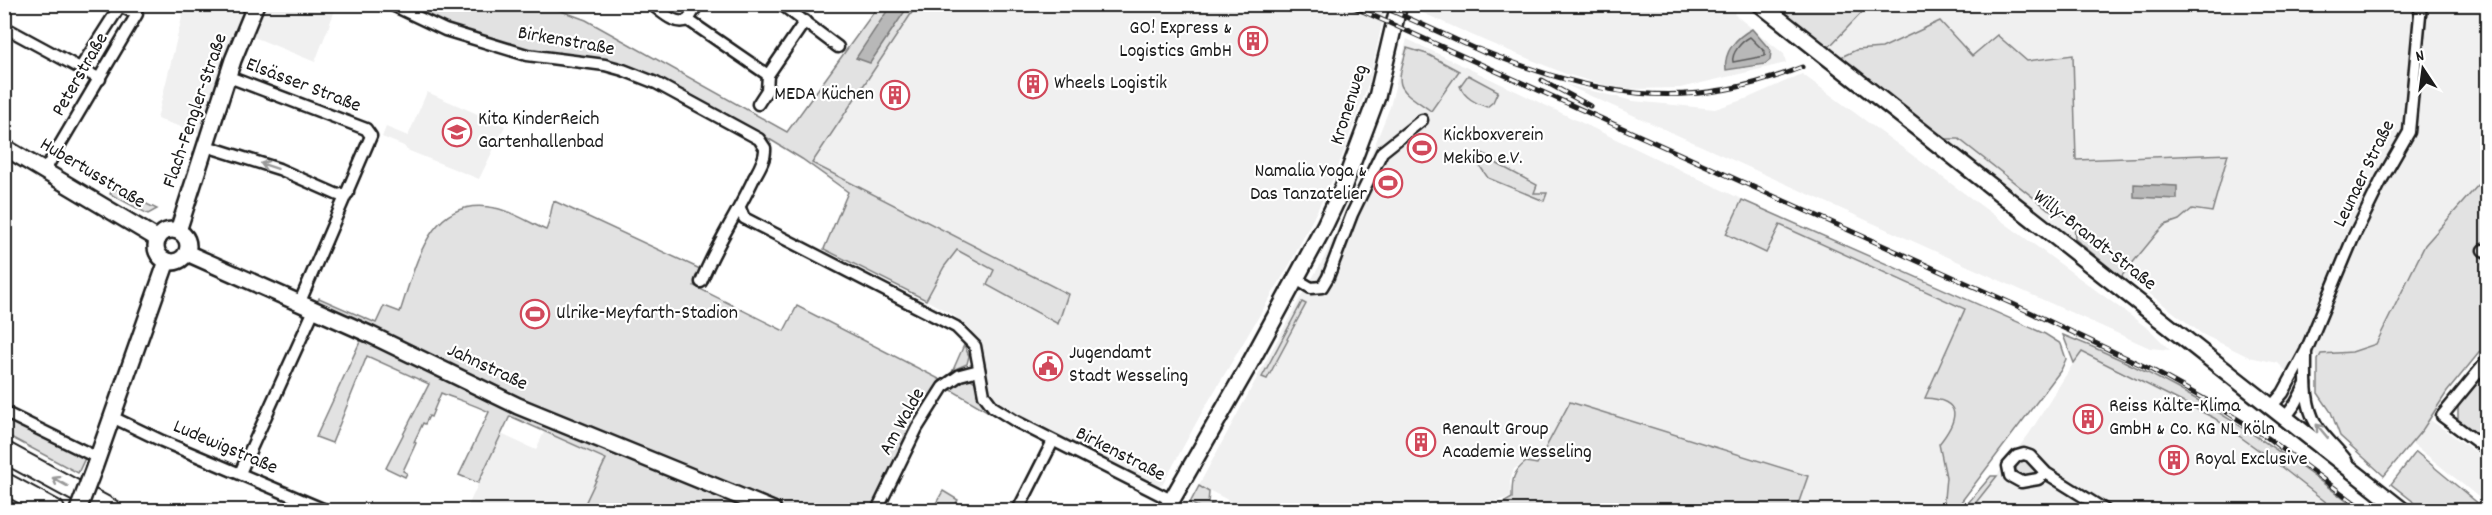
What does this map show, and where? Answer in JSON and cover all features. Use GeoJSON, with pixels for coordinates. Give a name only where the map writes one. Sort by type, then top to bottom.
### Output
{"type":"FeatureCollection","features":[{"type":"Feature","properties":{"kind":"highway"},"geometry":{"type":"LineString","coordinates":[[4,452],[111,510]]}},
{"type":"Feature","properties":{"kind":"highway"},"geometry":{"type":"LineString","coordinates":[[4,483],[54,510]]}},
{"type":"Feature","properties":{"kind":"street","name":"Flach-Fengler-Straße"},"geometry":{"type":"LineString","coordinates":[[178,231],[229,77],[256,4]]}},
{"type":"Feature","properties":{"kind":"street","name":"Birkenstraße"},"geometry":{"type":"LineString","coordinates":[[390,4],[445,30],[527,55],[605,65],[623,70],[656,83],[746,131],[764,144],[766,152],[740,208],[708,263],[701,282]]}},
{"type":"Feature","properties":{"kind":"street"},"geometry":{"type":"LineString","coordinates":[[651,4],[676,21],[682,22],[688,20],[698,4]]}},
{"type":"Feature","properties":{"kind":"street"},"geometry":{"type":"LineString","coordinates":[[780,4],[805,21],[808,27],[838,47]]}},
{"type":"Feature","properties":{"kind":"street","name":"Kronenweg"},"geometry":{"type":"LineString","coordinates":[[1168,506],[1296,279],[1344,185],[1377,97],[1399,4]]}},
{"type":"Feature","properties":{"kind":"street","name":"Willy-Brandt-Straße"},"geometry":{"type":"LineString","coordinates":[[1760,4],[2402,510]]}},
{"type":"Feature","properties":{"kind":"street","name":"Leunaer Straße"},"geometry":{"type":"LineString","coordinates":[[2270,408],[2283,393],[2306,351],[2353,238],[2382,179],[2409,132],[2421,4]]}},
{"type":"Feature","properties":{"kind":"street","name":"Peterstraße"},"geometry":{"type":"LineString","coordinates":[[45,170],[137,14],[120,6],[81,67]]}},
{"type":"Feature","properties":{"kind":"street"},"geometry":{"type":"LineString","coordinates":[[688,20],[768,75]]}},
{"type":"Feature","properties":{"kind":"street"},"geometry":{"type":"LineString","coordinates":[[758,104],[767,90],[768,75],[805,21]]}},
{"type":"Feature","properties":{"kind":"street"},"geometry":{"type":"LineString","coordinates":[[4,27],[100,79]]}},
{"type":"Feature","properties":{"kind":"street","name":"Elsässer Straße"},"geometry":{"type":"LineString","coordinates":[[229,77],[369,130],[372,137],[299,304]]}},
{"type":"Feature","properties":{"kind":"street"},"geometry":{"type":"LineString","coordinates":[[1296,279],[1311,288],[1322,287],[1352,214],[1382,152],[1422,120]]}},
{"type":"Feature","properties":{"kind":"street"},"geometry":{"type":"LineString","coordinates":[[206,146],[279,169],[338,195],[348,193]]}},
{"type":"Feature","properties":{"kind":"street","name":"Hubertusstraße"},"geometry":{"type":"LineString","coordinates":[[4,147],[158,239]]}},
{"type":"Feature","properties":{"kind":"street","name":"Birkenstraße"},"geometry":{"type":"LineString","coordinates":[[740,208],[744,218],[956,327],[975,346],[984,394],[993,407],[1168,506]]}},
{"type":"Feature","properties":{"kind":"street"},"geometry":{"type":"LineString","coordinates":[[167,231],[178,231],[188,243],[187,253],[179,261],[167,261],[159,255],[158,239],[167,231]]}},
{"type":"Feature","properties":{"kind":"street","name":"Jahnstraße"},"geometry":{"type":"LineString","coordinates":[[187,253],[518,406],[618,449],[773,510]]}},
{"type":"Feature","properties":{"kind":"street"},"geometry":{"type":"LineString","coordinates":[[78,510],[167,261]]}},
{"type":"Feature","properties":{"kind":"street"},"geometry":{"type":"LineString","coordinates":[[240,473],[314,310]]}},
{"type":"Feature","properties":{"kind":"street","name":"Leunaer Straße"},"geometry":{"type":"LineString","coordinates":[[2306,351],[2306,384],[2312,418],[2360,476]]}},
{"type":"Feature","properties":{"kind":"street"},"geometry":{"type":"LineString","coordinates":[[2487,360],[2442,416],[2487,450]]}},
{"type":"Feature","properties":{"kind":"street","name":"Am Walde"},"geometry":{"type":"LineString","coordinates":[[877,510],[917,428],[943,387],[960,375],[979,370]]}},
{"type":"Feature","properties":{"kind":"street"},"geometry":{"type":"LineString","coordinates":[[2285,418],[2306,384]]}},
{"type":"Feature","properties":{"kind":"street"},"geometry":{"type":"LineString","coordinates":[[4,412],[98,458]]}},
{"type":"Feature","properties":{"kind":"street","name":"Ludewigstraße"},"geometry":{"type":"LineString","coordinates":[[112,417],[162,441],[325,510]]}},
{"type":"Feature","properties":{"kind":"street","name":"Birkenstraße"},"geometry":{"type":"LineString","coordinates":[[1018,510],[1053,441]]}},
{"type":"Feature","properties":{"kind":"street"},"geometry":{"type":"LineString","coordinates":[[2046,473],[2105,510]]}},
{"type":"Feature","properties":{"kind":"shaded area"},"geometry":{"type":"Polygon","coordinates":[[[1413,4],[1729,5],[1737,9],[1734,14],[1784,54],[1786,63],[1680,88],[1630,89],[1604,85],[1566,74],[1485,41],[1423,13],[1412,7],[1413,4]]]}},
{"type":"Feature","properties":{"kind":"shaded area"},"geometry":{"type":"Polygon","coordinates":[[[1775,4],[1869,5],[1829,47],[1775,4]]]}},
{"type":"Feature","properties":{"kind":"shaded area"},"geometry":{"type":"Polygon","coordinates":[[[185,5],[337,5],[315,62],[249,35],[235,79],[209,136],[157,119],[185,5]]]}},
{"type":"Feature","properties":{"kind":"shaded area"},"geometry":{"type":"Polygon","coordinates":[[[390,5],[545,5],[586,20],[787,132],[879,5],[917,5],[812,163],[1068,294],[1058,324],[987,285],[994,270],[957,250],[944,267],[926,300],[824,249],[848,192],[802,159],[756,131],[623,70],[531,56],[390,5]]]}},
{"type":"Feature","properties":{"kind":"shaded area"},"geometry":{"type":"Polygon","coordinates":[[[879,5],[1386,5],[1370,79],[1336,173],[1290,264],[1201,414],[1163,484],[1158,486],[1028,422],[1003,407],[995,400],[989,388],[983,349],[955,316],[926,300],[944,267],[957,250],[994,271],[987,285],[1068,294],[812,163],[879,5]]]}},
{"type":"Feature","properties":{"kind":"shaded area"},"geometry":{"type":"Polygon","coordinates":[[[1869,5],[2487,5],[2487,268],[2391,392],[2487,460],[2487,504],[2349,392],[2308,346],[2301,345],[2288,373],[2278,363],[2249,357],[2202,334],[2138,285],[2121,277],[1829,47],[1869,5]]]}},
{"type":"Feature","properties":{"kind":"shaded area"},"geometry":{"type":"Polygon","coordinates":[[[1940,21],[1972,56],[1997,35],[2027,61],[2073,55],[2076,160],[2228,154],[2212,212],[2192,209],[2179,220],[2165,225],[2121,277],[2075,239],[2074,220],[2048,209],[1959,139],[1945,139],[1841,57],[1856,50],[1882,48],[1940,21]]]}},
{"type":"Feature","properties":{"kind":"shaded area"},"geometry":{"type":"Polygon","coordinates":[[[1407,39],[1741,199],[2047,336],[1951,510],[1796,510],[1808,476],[1570,403],[1536,464],[1526,461],[1514,469],[1510,482],[1511,497],[1496,501],[1479,510],[1247,510],[1199,485],[1323,260],[1362,177],[1390,107],[1407,39]]]}},
{"type":"Feature","properties":{"kind":"shaded area"},"geometry":{"type":"Polygon","coordinates":[[[1407,48],[1427,54],[1459,71],[1431,111],[1411,97],[1401,86],[1401,72],[1407,48]]]}},
{"type":"Feature","properties":{"kind":"shaded area"},"geometry":{"type":"Polygon","coordinates":[[[1802,74],[2150,330],[2170,350],[2150,348],[1564,84],[1633,101],[1715,109],[1748,98],[1802,74]]]}},
{"type":"Feature","properties":{"kind":"shaded area"},"geometry":{"type":"Polygon","coordinates":[[[1468,75],[1498,91],[1493,102],[1487,107],[1464,94],[1460,86],[1468,75]]]}},
{"type":"Feature","properties":{"kind":"shaded area","name":"Kita KinderReich Gartenhallenbad"},"geometry":{"type":"Polygon","coordinates":[[[427,92],[505,126],[479,179],[407,150],[404,146],[382,137],[386,127],[408,136],[427,92]]]}},
{"type":"Feature","properties":{"kind":"shaded area"},"geometry":{"type":"Polygon","coordinates":[[[1480,152],[1488,156],[1488,159],[1537,185],[1534,193],[1547,193],[1544,201],[1488,178],[1477,162],[1480,152]]]}},
{"type":"Feature","properties":{"kind":"shaded area"},"geometry":{"type":"Polygon","coordinates":[[[2487,175],[2487,343],[2447,392],[2423,429],[2384,476],[2340,436],[2331,412],[2318,393],[2318,360],[2321,354],[2352,352],[2376,344],[2425,245],[2487,175]]]}},
{"type":"Feature","properties":{"kind":"shaded area"},"geometry":{"type":"Polygon","coordinates":[[[113,188],[157,209],[148,214],[110,194],[113,188]]]}},
{"type":"Feature","properties":{"kind":"shaded area"},"geometry":{"type":"Polygon","coordinates":[[[1742,200],[2045,334],[2061,344],[2066,359],[2061,370],[1955,510],[1943,510],[1946,477],[1939,444],[1950,427],[1954,413],[1952,407],[1946,403],[1925,398],[1965,309],[1780,225],[1766,253],[1726,234],[1742,200]]]}},
{"type":"Feature","properties":{"kind":"shaded area"},"geometry":{"type":"Polygon","coordinates":[[[554,201],[700,269],[694,286],[784,331],[797,306],[941,380],[934,389],[872,510],[582,510],[606,459],[510,416],[478,483],[459,475],[489,412],[441,393],[431,417],[429,416],[425,424],[423,423],[414,442],[416,443],[403,471],[407,473],[405,477],[386,468],[429,384],[367,356],[332,443],[316,437],[364,333],[314,310],[319,298],[376,323],[384,306],[400,312],[420,255],[440,222],[455,212],[473,207],[495,208],[514,214],[546,230],[554,201]]]}},
{"type":"Feature","properties":{"kind":"shaded area"},"geometry":{"type":"Polygon","coordinates":[[[1302,302],[1306,304],[1288,340],[1267,379],[1262,377],[1302,302]]]}},
{"type":"Feature","properties":{"kind":"shaded area"},"geometry":{"type":"Polygon","coordinates":[[[2063,335],[2142,370],[2217,411],[2289,458],[2358,510],[2336,510],[2214,418],[2082,352],[2074,363],[2063,335]]]}},
{"type":"Feature","properties":{"kind":"shaded area"},"geometry":{"type":"Polygon","coordinates":[[[964,345],[969,356],[967,364],[953,370],[964,345]]]}},
{"type":"Feature","properties":{"kind":"shaded area"},"geometry":{"type":"Polygon","coordinates":[[[2081,351],[2214,418],[2336,510],[1970,510],[2029,434],[2081,351]]]}},
{"type":"Feature","properties":{"kind":"shaded area"},"geometry":{"type":"Polygon","coordinates":[[[2487,365],[2487,441],[2458,420],[2458,402],[2487,365]]]}},
{"type":"Feature","properties":{"kind":"shaded area"},"geometry":{"type":"Polygon","coordinates":[[[969,378],[975,382],[989,408],[987,411],[948,388],[958,380],[969,378]]]}},
{"type":"Feature","properties":{"kind":"shaded area"},"geometry":{"type":"Polygon","coordinates":[[[1570,402],[1808,476],[1796,510],[1499,510],[1498,506],[1512,498],[1515,473],[1526,462],[1537,464],[1570,402]]]}},
{"type":"Feature","properties":{"kind":"shaded area"},"geometry":{"type":"Polygon","coordinates":[[[4,419],[85,458],[78,473],[5,434],[4,419]]]}},
{"type":"Feature","properties":{"kind":"shaded area"},"geometry":{"type":"Polygon","coordinates":[[[544,432],[606,459],[582,510],[479,510],[468,506],[501,434],[536,450],[544,432]]]}},
{"type":"Feature","properties":{"kind":"shaded area"},"geometry":{"type":"Polygon","coordinates":[[[2416,452],[2486,510],[2424,510],[2391,484],[2416,452]]]}},
{"type":"Feature","properties":{"kind":"shaded area"},"geometry":{"type":"Polygon","coordinates":[[[2021,461],[2027,461],[2036,470],[2035,475],[2020,476],[2016,465],[2021,461]]]}},
{"type":"Feature","properties":{"kind":"shaded area"},"geometry":{"type":"Polygon","coordinates":[[[1991,476],[1997,476],[1970,510],[1962,510],[1991,476]]]}},
{"type":"Feature","properties":{"kind":"shaded area"},"geometry":{"type":"Polygon","coordinates":[[[1199,486],[1209,492],[1208,503],[1224,510],[1204,510],[1190,503],[1199,486]]]}},
{"type":"Feature","properties":{"kind":"shaded area"},"geometry":{"type":"Polygon","coordinates":[[[943,491],[958,500],[952,510],[944,510],[935,505],[943,491]]]}},
{"type":"Feature","properties":{"kind":"shaded area"},"geometry":{"type":"Polygon","coordinates":[[[5,493],[38,510],[5,510],[5,493]]]}},
{"type":"Feature","properties":{"kind":"water"},"geometry":{"type":"Polygon","coordinates":[[[891,5],[909,5],[870,63],[856,58],[891,5]]]}},
{"type":"Feature","properties":{"kind":"water"},"geometry":{"type":"Polygon","coordinates":[[[1752,29],[1771,51],[1770,60],[1765,64],[1726,70],[1727,57],[1732,45],[1752,29]]]}},
{"type":"Feature","properties":{"kind":"water"},"geometry":{"type":"Polygon","coordinates":[[[2134,184],[2177,186],[2177,199],[2134,197],[2134,184]]]}},
{"type":"Feature","properties":{"kind":"railway"},"geometry":{"type":"LineString","coordinates":[[1347,4],[2015,305],[2152,370],[2268,438],[2364,510]]}},
{"type":"Feature","properties":{"kind":"railway"},"geometry":{"type":"LineString","coordinates":[[1377,4],[1485,53]]}},
{"type":"Feature","properties":{"kind":"railway"},"geometry":{"type":"LineString","coordinates":[[1478,49],[1560,78],[1600,88],[1638,93],[1678,95],[1717,91],[1759,82],[1802,67]]}},
{"type":"Feature","properties":{"kind":"railway"},"geometry":{"type":"LineString","coordinates":[[1542,80],[1590,106]]}},
{"type":"Feature","properties":{"kind":"place","name":"GO! Express & Logistics GmbH"},"geometry":{"type":"Point","coordinates":[1253,41]}},
{"type":"Feature","properties":{"kind":"place","name":"Wheels Logistik"},"geometry":{"type":"Point","coordinates":[1033,84]}},
{"type":"Feature","properties":{"kind":"place","name":"MEDA Küchen"},"geometry":{"type":"Point","coordinates":[895,95]}},
{"type":"Feature","properties":{"kind":"place","name":"Kita KinderReich Gartenhallenbad"},"geometry":{"type":"Point","coordinates":[457,132]}},
{"type":"Feature","properties":{"kind":"place","name":"Kickboxverein Mekibo e.V."},"geometry":{"type":"Point","coordinates":[1422,148]}},
{"type":"Feature","properties":{"kind":"place","name":"Namalia Yoga & Das Tanzatelier"},"geometry":{"type":"Point","coordinates":[1388,183]}},
{"type":"Feature","properties":{"kind":"place","name":"Ulrike-Meyfarth-Stadion"},"geometry":{"type":"Point","coordinates":[535,314]}},
{"type":"Feature","properties":{"kind":"place","name":"Jugendamt Stadt Wesseling"},"geometry":{"type":"Point","coordinates":[1048,366]}},
{"type":"Feature","properties":{"kind":"place","name":"Reiss Kälte-Klima GmbH & Co. KG NL Köln"},"geometry":{"type":"Point","coordinates":[2088,419]}},
{"type":"Feature","properties":{"kind":"place","name":"Renault Group Academie Wesseling"},"geometry":{"type":"Point","coordinates":[1421,442]}},
{"type":"Feature","properties":{"kind":"place","name":"Royal Exclusive"},"geometry":{"type":"Point","coordinates":[2174,460]}}]}
